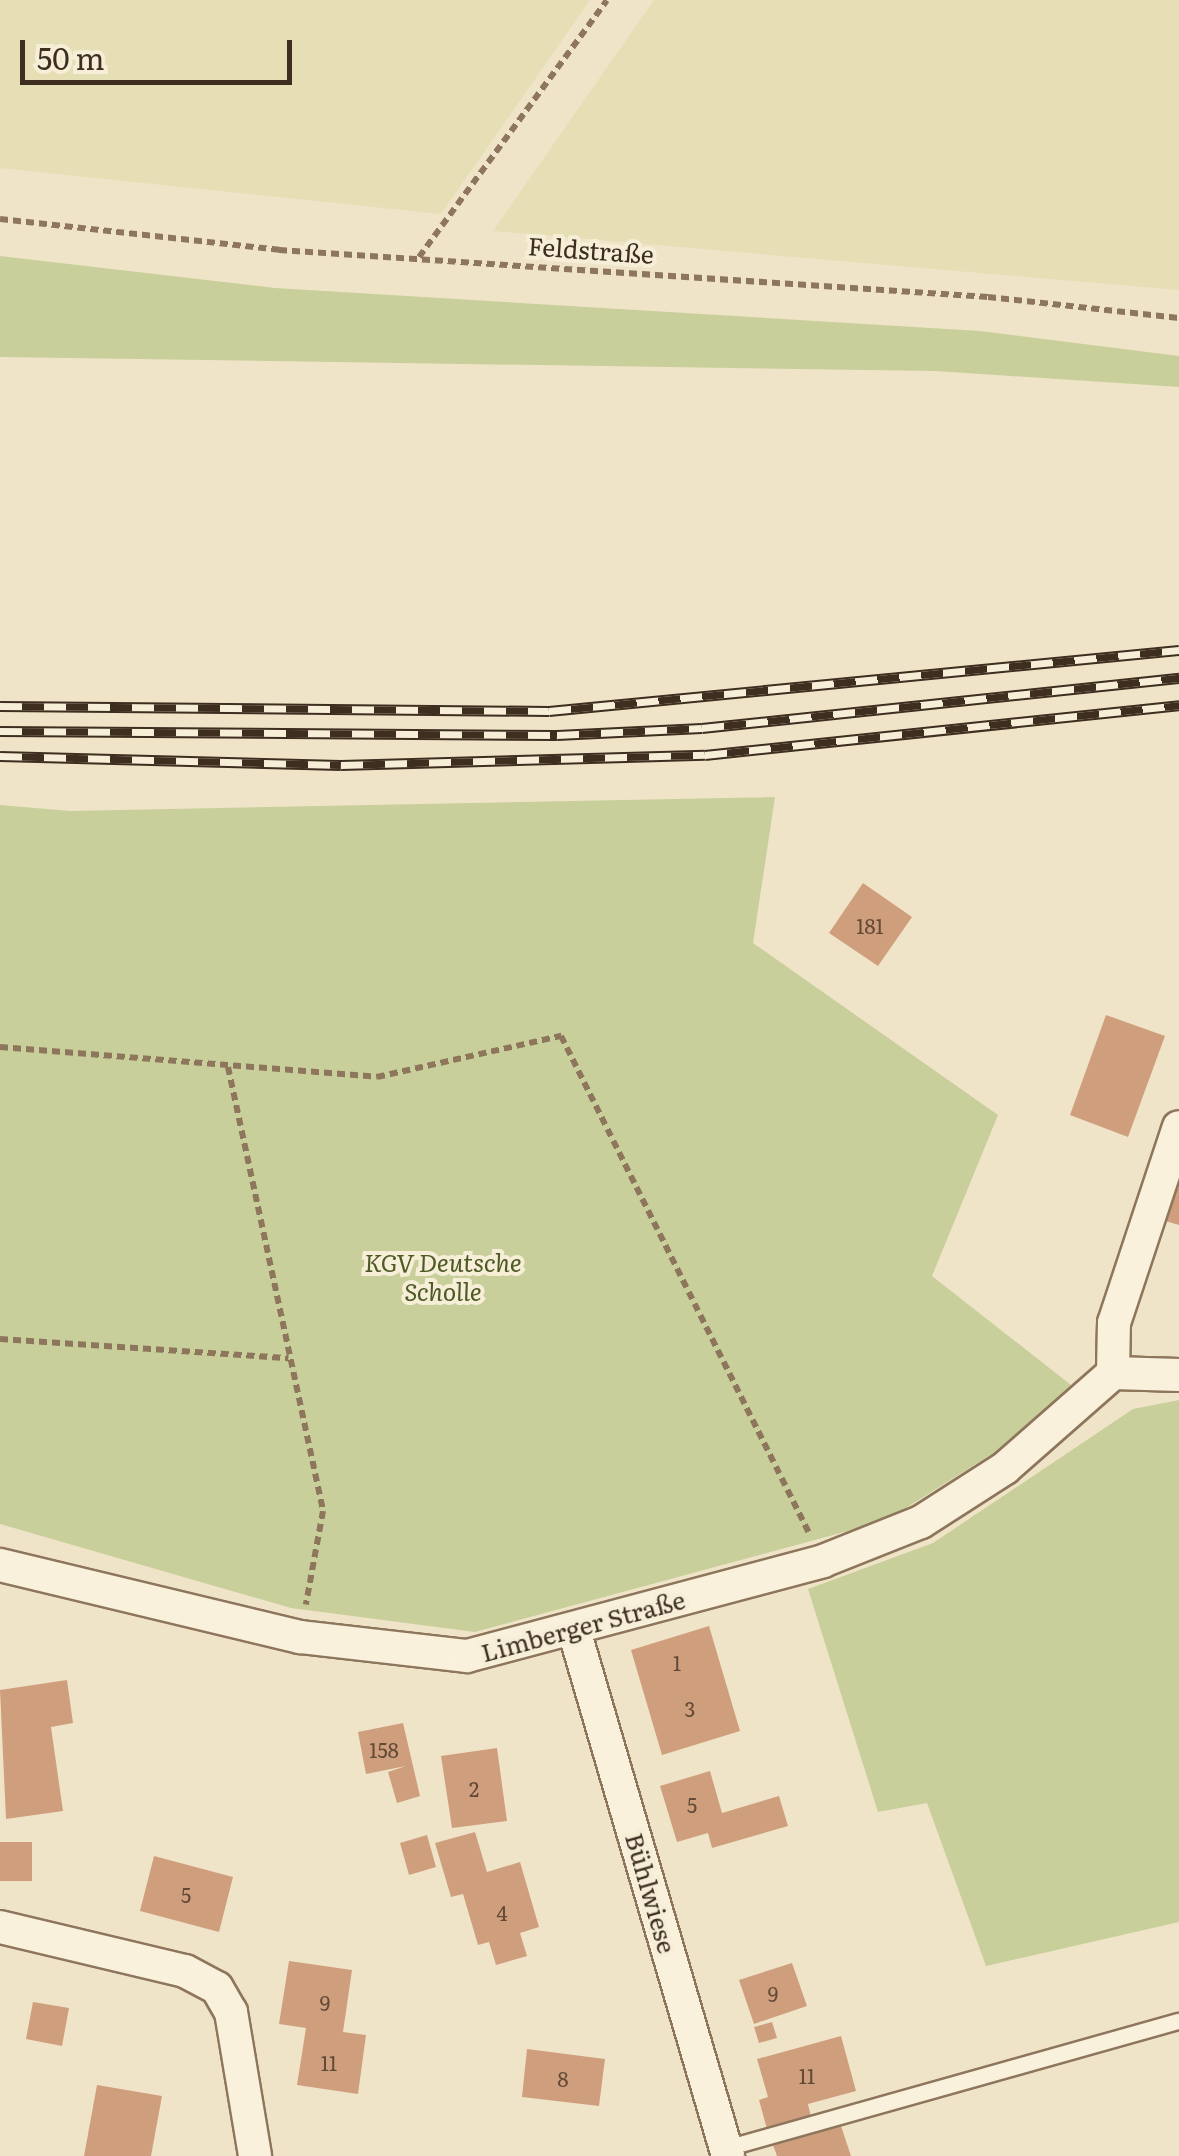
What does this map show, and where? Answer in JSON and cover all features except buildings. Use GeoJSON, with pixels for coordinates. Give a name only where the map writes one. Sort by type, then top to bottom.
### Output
{"type":"FeatureCollection","features":[{"type":"Feature","properties":{"kind":"street"},"geometry":{"type":"LineString","coordinates":[[1179,1126],[1114,1323],[1113,1374],[1179,1375]]}},
{"type":"Feature","properties":{"kind":"street","name":"Limberger Straße"},"geometry":{"type":"LineString","coordinates":[[0,1565],[300,1637],[467,1656],[824,1561],[921,1522],[971,1490],[1113,1374]]}},
{"type":"Feature","properties":{"kind":"street","name":"Bühlwiese"},"geometry":{"type":"LineString","coordinates":[[574,1630],[727,2152]]}},
{"type":"Feature","properties":{"kind":"street"},"geometry":{"type":"LineString","coordinates":[[0,1927],[185,1972],[216,1988],[231,2012],[256,2156]]}},
{"type":"Feature","properties":{"kind":"lane"},"geometry":{"type":"LineString","coordinates":[[727,2152],[1179,2021]]}},
{"type":"Feature","properties":{"kind":"path"},"geometry":{"type":"LineString","coordinates":[[418,258],[607,0]]}},
{"type":"Feature","properties":{"kind":"path","name":"Feldstraße"},"geometry":{"type":"LineString","coordinates":[[0,220],[418,258],[988,297],[1179,318]]}},
{"type":"Feature","properties":{"kind":"path"},"geometry":{"type":"LineString","coordinates":[[0,1047],[377,1077],[562,1036],[824,1561]]}},
{"type":"Feature","properties":{"kind":"path"},"geometry":{"type":"LineString","coordinates":[[228,1067],[323,1511],[300,1637]]}},
{"type":"Feature","properties":{"kind":"path"},"geometry":{"type":"LineString","coordinates":[[0,1339],[288,1358]]}},
{"type":"Feature","properties":{"kind":"shaded area"},"geometry":{"type":"Polygon","coordinates":[[[0,0],[590,0],[441,214],[0,168],[0,0]]]}},
{"type":"Feature","properties":{"kind":"shaded area"},"geometry":{"type":"Polygon","coordinates":[[[654,0],[1179,0],[1179,290],[493,231],[654,0]]]}},
{"type":"Feature","properties":{"kind":"green space"},"geometry":{"type":"Polygon","coordinates":[[[0,256],[275,288],[980,331],[1179,356],[1179,387],[935,371],[0,357],[0,256]]]}},
{"type":"Feature","properties":{"kind":"green space","name":"KGV Deutsche Scholle"},"geometry":{"type":"Polygon","coordinates":[[[775,797],[753,943],[998,1115],[932,1276],[1071,1385],[995,1452],[885,1521],[475,1632],[291,1608],[0,1524],[0,805],[70,811],[775,797]]]}},
{"type":"Feature","properties":{"kind":"green space"},"geometry":{"type":"Polygon","coordinates":[[[1179,1400],[1179,1922],[986,1966],[927,1803],[878,1812],[808,1589],[933,1543],[1133,1409],[1179,1400]]]}},
{"type":"Feature","properties":{"kind":"railway"},"geometry":{"type":"LineString","coordinates":[[0,706],[549,711],[1179,650]]}},
{"type":"Feature","properties":{"kind":"railway"},"geometry":{"type":"LineString","coordinates":[[0,731],[557,735],[702,728],[1179,678]]}},
{"type":"Feature","properties":{"kind":"railway"},"geometry":{"type":"LineString","coordinates":[[0,756],[341,765],[705,755],[1179,705]]}}]}
